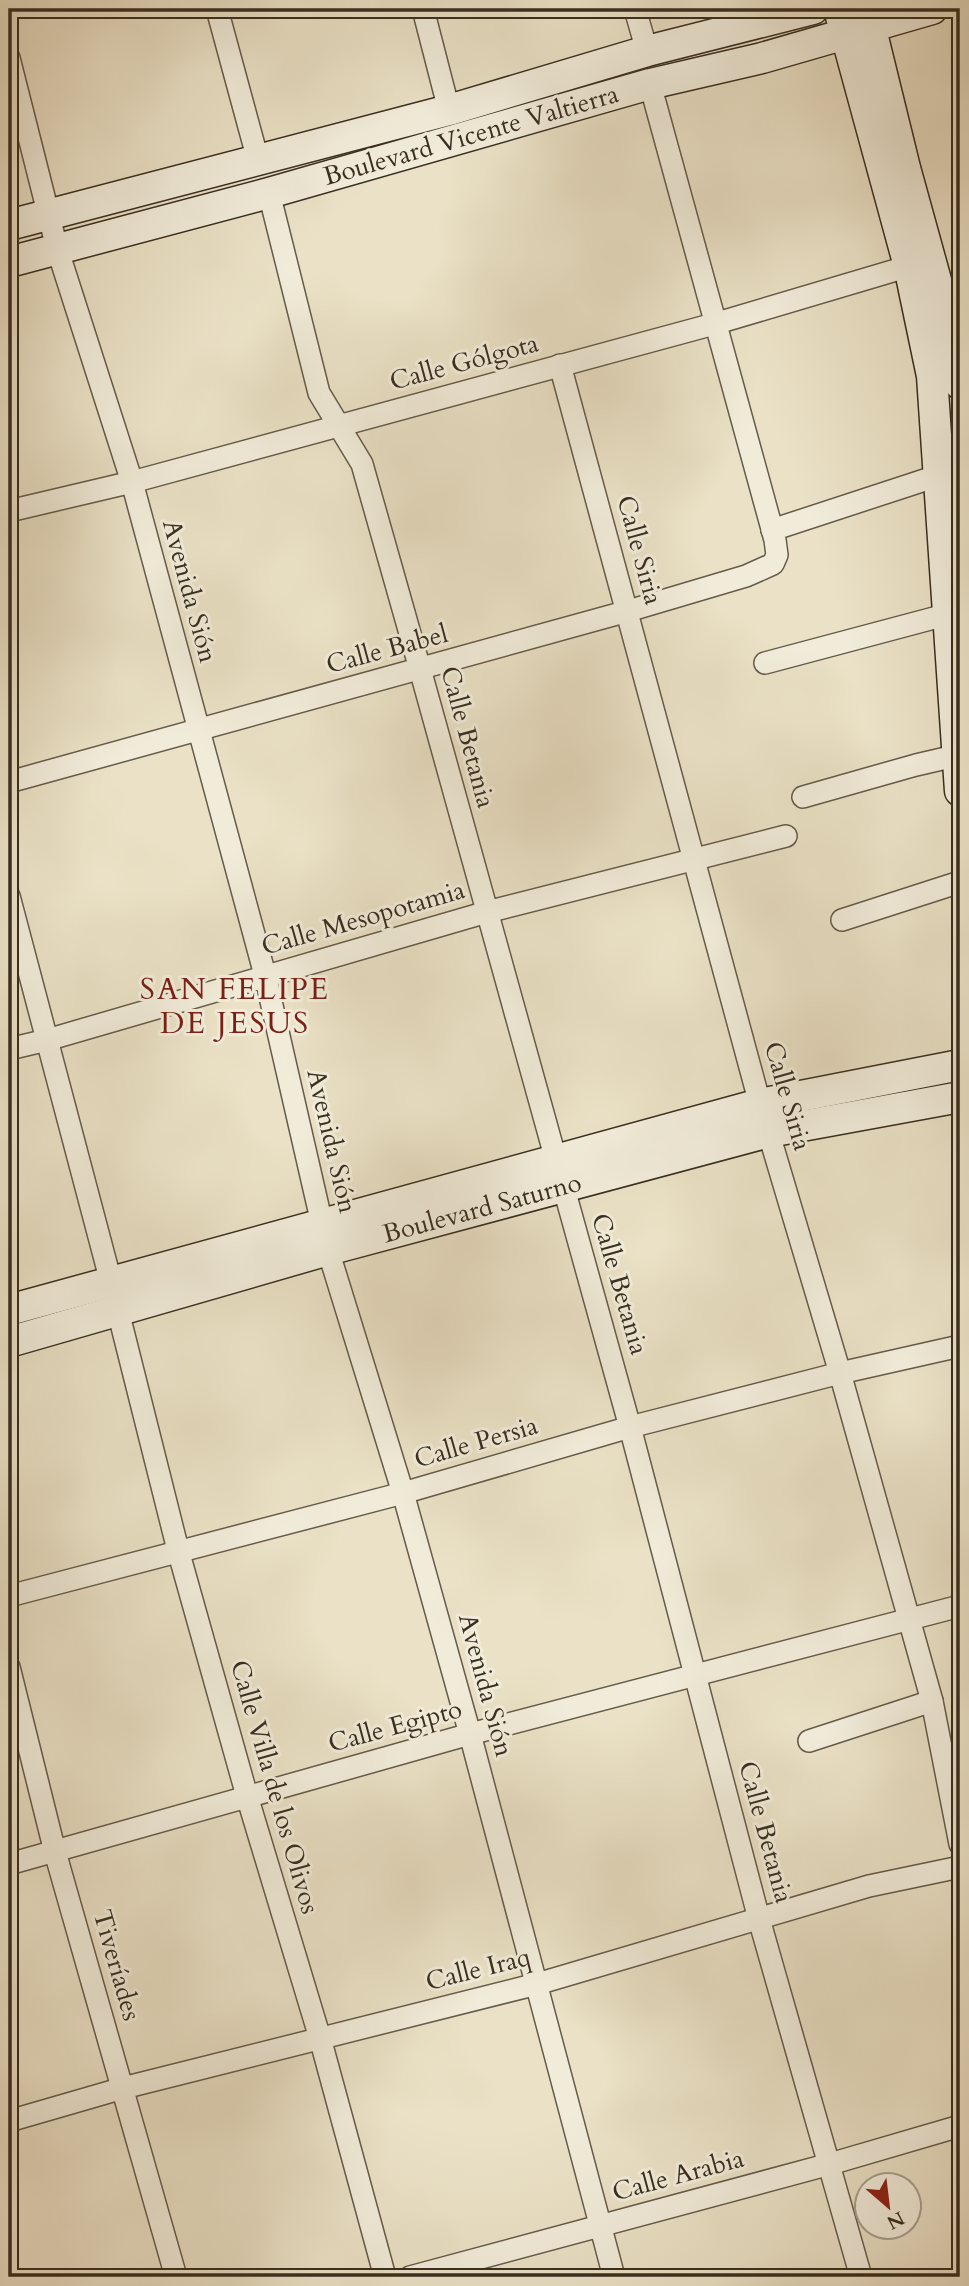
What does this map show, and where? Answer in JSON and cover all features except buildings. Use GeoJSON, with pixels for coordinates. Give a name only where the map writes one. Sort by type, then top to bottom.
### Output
{"type":"FeatureCollection","features":[{"type":"Feature","properties":{"kind":"street"},"geometry":{"type":"LineString","coordinates":[[217,9],[258,160]]}},
{"type":"Feature","properties":{"kind":"street"},"geometry":{"type":"LineString","coordinates":[[423,9],[449,110]]}},
{"type":"Feature","properties":{"kind":"street"},"geometry":{"type":"LineString","coordinates":[[635,9],[647,51]]}},
{"type":"Feature","properties":{"kind":"street","name":"Boulevard Vicente Valtierra"},"geometry":{"type":"LineString","coordinates":[[9,225],[449,110],[647,51],[813,9]]}},
{"type":"Feature","properties":{"kind":"street","name":"Boulevard Vicente Valtierra"},"geometry":{"type":"LineString","coordinates":[[9,262],[269,193],[650,84],[762,58],[856,20],[932,9]]}},
{"type":"Feature","properties":{"kind":"street"},"geometry":{"type":"LineString","coordinates":[[856,20],[905,168],[920,262],[940,475],[952,537],[949,614],[960,791]]}},
{"type":"Feature","properties":{"kind":"street","name":"Avenida Sión"},"geometry":{"type":"LineString","coordinates":[[9,58],[57,248],[132,482],[265,975],[325,1238],[403,1493],[471,1734],[614,2277]]}},
{"type":"Feature","properties":{"kind":"street"},"geometry":{"type":"LineString","coordinates":[[650,84],[772,530],[940,475]]}},
{"type":"Feature","properties":{"kind":"street","name":"Calle Betania"},"geometry":{"type":"LineString","coordinates":[[269,193],[319,393],[362,464],[421,669],[630,1427],[759,1919],[861,2277]]}},
{"type":"Feature","properties":{"kind":"street"},"geometry":{"type":"LineString","coordinates":[[920,262],[954,342],[960,384]]}},
{"type":"Feature","properties":{"kind":"street","name":"Calle Gólgota"},"geometry":{"type":"LineString","coordinates":[[9,511],[132,482],[715,324],[920,262]]}},
{"type":"Feature","properties":{"kind":"street","name":"Calle Siria"},"geometry":{"type":"LineString","coordinates":[[560,365],[764,1118],[840,1373],[932,1701],[960,1844]]}},
{"type":"Feature","properties":{"kind":"street","name":"Calle Babel"},"geometry":{"type":"LineString","coordinates":[[9,782],[746,576],[768,568],[776,560],[772,530]]}},
{"type":"Feature","properties":{"kind":"street"},"geometry":{"type":"LineString","coordinates":[[765,663],[949,614]]}},
{"type":"Feature","properties":{"kind":"street"},"geometry":{"type":"LineString","coordinates":[[803,797],[959,755]]}},
{"type":"Feature","properties":{"kind":"street","name":"Calle Mesopotamia"},"geometry":{"type":"LineString","coordinates":[[9,1049],[487,912],[786,836]]}},
{"type":"Feature","properties":{"kind":"street"},"geometry":{"type":"LineString","coordinates":[[842,920],[960,882]]}},
{"type":"Feature","properties":{"kind":"street"},"geometry":{"type":"LineString","coordinates":[[9,896],[111,1282]]}},
{"type":"Feature","properties":{"kind":"street","name":"Boulevard Saturno"},"geometry":{"type":"LineString","coordinates":[[9,1342],[118,1311],[325,1238],[960,1065]]}},
{"type":"Feature","properties":{"kind":"street","name":"Boulevard Saturno"},"geometry":{"type":"LineString","coordinates":[[764,1118],[960,1097]]}},
{"type":"Feature","properties":{"kind":"street","name":"Boulevard Saturno"},"geometry":{"type":"LineString","coordinates":[[9,1310],[111,1282],[325,1238]]}},
{"type":"Feature","properties":{"kind":"street","name":"Calle Villa de los Olivos"},"geometry":{"type":"LineString","coordinates":[[118,1311],[178,1550],[247,1796],[320,2038],[385,2277]]}},
{"type":"Feature","properties":{"kind":"street","name":"Calle Persia"},"geometry":{"type":"LineString","coordinates":[[9,1596],[403,1493],[630,1427],[840,1373],[960,1346]]}},
{"type":"Feature","properties":{"kind":"street","name":"Calle Egipto"},"geometry":{"type":"LineString","coordinates":[[9,1864],[471,1734],[960,1606]]}},
{"type":"Feature","properties":{"kind":"street","name":"Tiveríades"},"geometry":{"type":"LineString","coordinates":[[9,1667],[55,1852],[176,2277]]}},
{"type":"Feature","properties":{"kind":"street"},"geometry":{"type":"LineString","coordinates":[[809,1741],[932,1701]]}},
{"type":"Feature","properties":{"kind":"street","name":"Calle Iraq"},"geometry":{"type":"LineString","coordinates":[[9,2120],[123,2088],[537,1984],[869,1885],[960,1867]]}},
{"type":"Feature","properties":{"kind":"street","name":"Calle Arabia"},"geometry":{"type":"LineString","coordinates":[[410,2277],[830,2164],[960,2126]]}},
{"type":"Feature","properties":{"kind":"district","name":"SAN FELIPE DE JESUS"},"geometry":{"type":"Point","coordinates":[235,1006]}}]}
